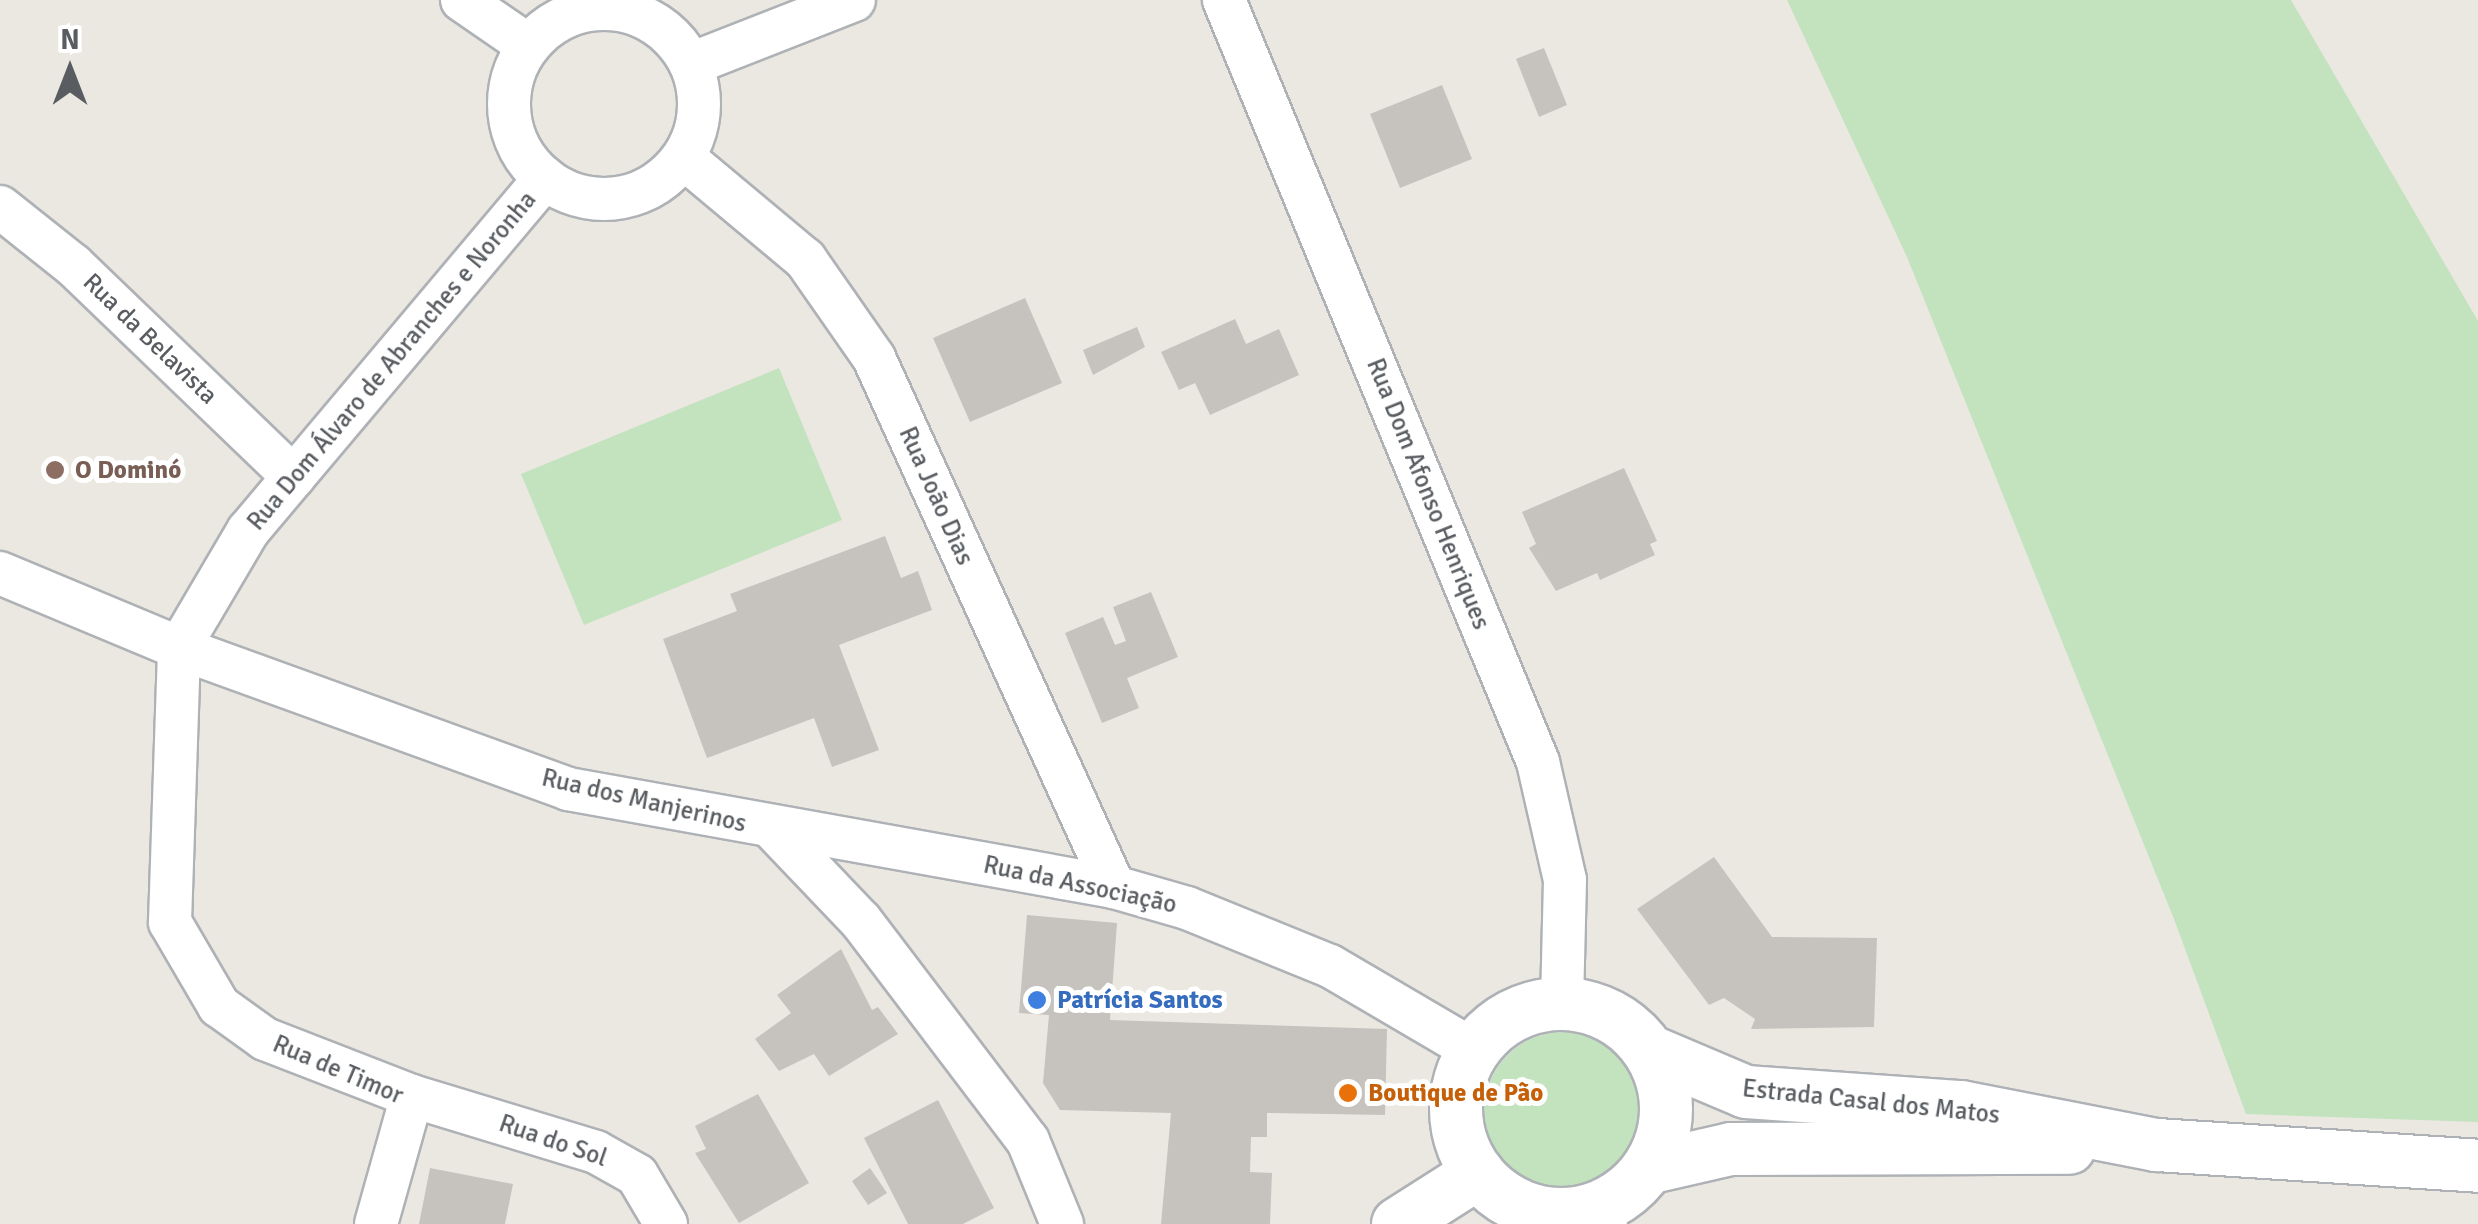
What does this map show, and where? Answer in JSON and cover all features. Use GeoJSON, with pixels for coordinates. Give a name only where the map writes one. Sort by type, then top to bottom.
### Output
{"type":"FeatureCollection","features":[{"type":"Feature","properties":{"kind":"street"},"geometry":{"type":"LineString","coordinates":[[462,0],[528,46]]}},
{"type":"Feature","properties":{"kind":"street"},"geometry":{"type":"LineString","coordinates":[[691,64],[854,0]]}},
{"type":"Feature","properties":{"kind":"street","name":"Rua Dom Afonso Henriques"},"geometry":{"type":"LineString","coordinates":[[1224,0],[1538,762],[1565,880],[1562,1004]]}},
{"type":"Feature","properties":{"kind":"street"},"geometry":{"type":"LineString","coordinates":[[634,7],[677,42],[691,64],[698,112],[684,158],[634,195],[603,199],[572,193],[545,178],[525,156],[510,115],[514,72],[528,46],[576,14],[634,7]]}},
{"type":"Feature","properties":{"kind":"street","name":"Rua João Dias"},"geometry":{"type":"LineString","coordinates":[[684,158],[805,259],[874,358],[1114,887]]}},
{"type":"Feature","properties":{"kind":"street","name":"Rua Dom Álvaro de Abranches e Noronha"},"geometry":{"type":"LineString","coordinates":[[178,648],[248,531],[545,178]]}},
{"type":"Feature","properties":{"kind":"street","name":"Rua da Belavista"},"geometry":{"type":"LineString","coordinates":[[0,208],[73,265],[293,477]]}},
{"type":"Feature","properties":{"kind":"street","name":"Rua dos Manjerinos"},"geometry":{"type":"LineString","coordinates":[[0,573],[178,648],[568,789],[775,831],[861,922],[1028,1141],[1062,1224]]}},
{"type":"Feature","properties":{"kind":"street","name":"Rua de Timor"},"geometry":{"type":"LineString","coordinates":[[178,648],[170,922],[192,970],[220,1006],[265,1038],[412,1096],[376,1224]]}},
{"type":"Feature","properties":{"kind":"street","name":"Rua da Associação"},"geometry":{"type":"LineString","coordinates":[[775,831],[1114,887],[1248,928],[1330,966],[1473,1050]]}},
{"type":"Feature","properties":{"kind":"street"},"geometry":{"type":"LineString","coordinates":[[1562,1004],[1596,1009],[1626,1026],[1649,1051],[1667,1110],[1648,1168],[1603,1216],[1529,1210],[1497,1194],[1478,1173],[1459,1139],[1455,1108],[1473,1050],[1497,1025],[1528,1008],[1562,1004]]}},
{"type":"Feature","properties":{"kind":"street","name":"Estrada Casal dos Matos"},"geometry":{"type":"LineString","coordinates":[[1649,1051],[1746,1092],[1961,1107],[2158,1145]]}},
{"type":"Feature","properties":{"kind":"street","name":"Rua do Sol"},"geometry":{"type":"LineString","coordinates":[[412,1096],[596,1152],[637,1174],[666,1224]]}},
{"type":"Feature","properties":{"kind":"street","name":"Estrada Casal dos Matos"},"geometry":{"type":"LineString","coordinates":[[1648,1168],[1731,1149],[2158,1145],[2478,1166]]}},
{"type":"Feature","properties":{"kind":"street"},"geometry":{"type":"LineString","coordinates":[[1398,1224],[1478,1173]]}},
{"type":"Feature","properties":{"kind":"green space"},"geometry":{"type":"Polygon","coordinates":[[[1787,0],[2291,0],[2478,321],[2478,1122],[2246,1114],[2174,919],[1907,257],[1787,0]]]}},
{"type":"Feature","properties":{"kind":"green space"},"geometry":{"type":"Polygon","coordinates":[[[779,368],[842,520],[584,625],[521,474],[779,368]]]}},
{"type":"Feature","properties":{"kind":"green space"},"geometry":{"type":"Polygon","coordinates":[[[1564,1032],[1594,1038],[1620,1056],[1638,1082],[1644,1112],[1638,1142],[1620,1168],[1594,1186],[1564,1192],[1534,1186],[1508,1168],[1490,1142],[1484,1112],[1490,1082],[1508,1056],[1534,1038],[1564,1032]]]}},
{"type":"Feature","properties":{"kind":"building"},"geometry":{"type":"Polygon","coordinates":[[[1544,48],[1567,105],[1539,117],[1516,59],[1544,48]]]}},
{"type":"Feature","properties":{"kind":"building"},"geometry":{"type":"Polygon","coordinates":[[[1442,85],[1472,159],[1400,188],[1370,114],[1442,85]]]}},
{"type":"Feature","properties":{"kind":"building"},"geometry":{"type":"Polygon","coordinates":[[[1025,298],[1062,383],[970,422],[933,338],[1025,298]]]}},
{"type":"Feature","properties":{"kind":"building"},"geometry":{"type":"Polygon","coordinates":[[[1235,319],[1246,344],[1279,329],[1299,375],[1210,415],[1195,383],[1179,390],[1161,352],[1235,319]]]}},
{"type":"Feature","properties":{"kind":"building"},"geometry":{"type":"Polygon","coordinates":[[[1137,327],[1145,347],[1093,375],[1083,350],[1137,327]]]}},
{"type":"Feature","properties":{"kind":"building"},"geometry":{"type":"Polygon","coordinates":[[[1624,468],[1657,541],[1650,544],[1655,555],[1600,580],[1597,573],[1556,591],[1529,548],[1536,544],[1522,512],[1624,468]]]}},
{"type":"Feature","properties":{"kind":"building"},"geometry":{"type":"Polygon","coordinates":[[[885,536],[901,578],[918,571],[932,610],[839,645],[879,750],[832,767],[814,718],[707,758],[663,639],[737,611],[730,594],[885,536]]]}},
{"type":"Feature","properties":{"kind":"building"},"geometry":{"type":"Polygon","coordinates":[[[1151,592],[1178,657],[1127,678],[1139,708],[1102,723],[1065,633],[1103,617],[1115,645],[1126,641],[1113,607],[1151,592]]]}},
{"type":"Feature","properties":{"kind":"building"},"geometry":{"type":"Polygon","coordinates":[[[1714,857],[1772,937],[1877,938],[1874,1027],[1751,1029],[1755,1019],[1724,998],[1709,1005],[1637,909],[1714,857]]]}},
{"type":"Feature","properties":{"kind":"building"},"geometry":{"type":"Polygon","coordinates":[[[1027,915],[1117,923],[1110,1020],[1387,1029],[1385,1115],[1267,1113],[1267,1137],[1251,1137],[1250,1172],[1272,1173],[1270,1224],[1161,1224],[1171,1113],[1060,1110],[1043,1083],[1049,1015],[1019,1013],[1027,915]]]}},
{"type":"Feature","properties":{"kind":"building"},"geometry":{"type":"Polygon","coordinates":[[[841,949],[872,1010],[878,1007],[898,1034],[829,1076],[814,1054],[779,1071],[755,1039],[791,1013],[777,995],[841,949]]]}},
{"type":"Feature","properties":{"kind":"building"},"geometry":{"type":"Polygon","coordinates":[[[758,1094],[809,1183],[739,1223],[695,1153],[706,1149],[695,1126],[758,1094]]]}},
{"type":"Feature","properties":{"kind":"building"},"geometry":{"type":"Polygon","coordinates":[[[938,1100],[994,1208],[963,1224],[908,1224],[864,1138],[938,1100]]]}},
{"type":"Feature","properties":{"kind":"building"},"geometry":{"type":"Polygon","coordinates":[[[430,1168],[513,1184],[505,1224],[419,1224],[430,1168]]]}},
{"type":"Feature","properties":{"kind":"building"},"geometry":{"type":"Polygon","coordinates":[[[870,1168],[887,1193],[868,1205],[852,1181],[870,1168]]]}},
{"type":"Feature","properties":{"kind":"place","name":"O Dominó"},"geometry":{"type":"Point","coordinates":[55,470]}},
{"type":"Feature","properties":{"kind":"place","name":"Patrícia Santos"},"geometry":{"type":"Point","coordinates":[1037,1000]}},
{"type":"Feature","properties":{"kind":"place","name":"Boutique de Pão"},"geometry":{"type":"Point","coordinates":[1348,1093]}}]}
